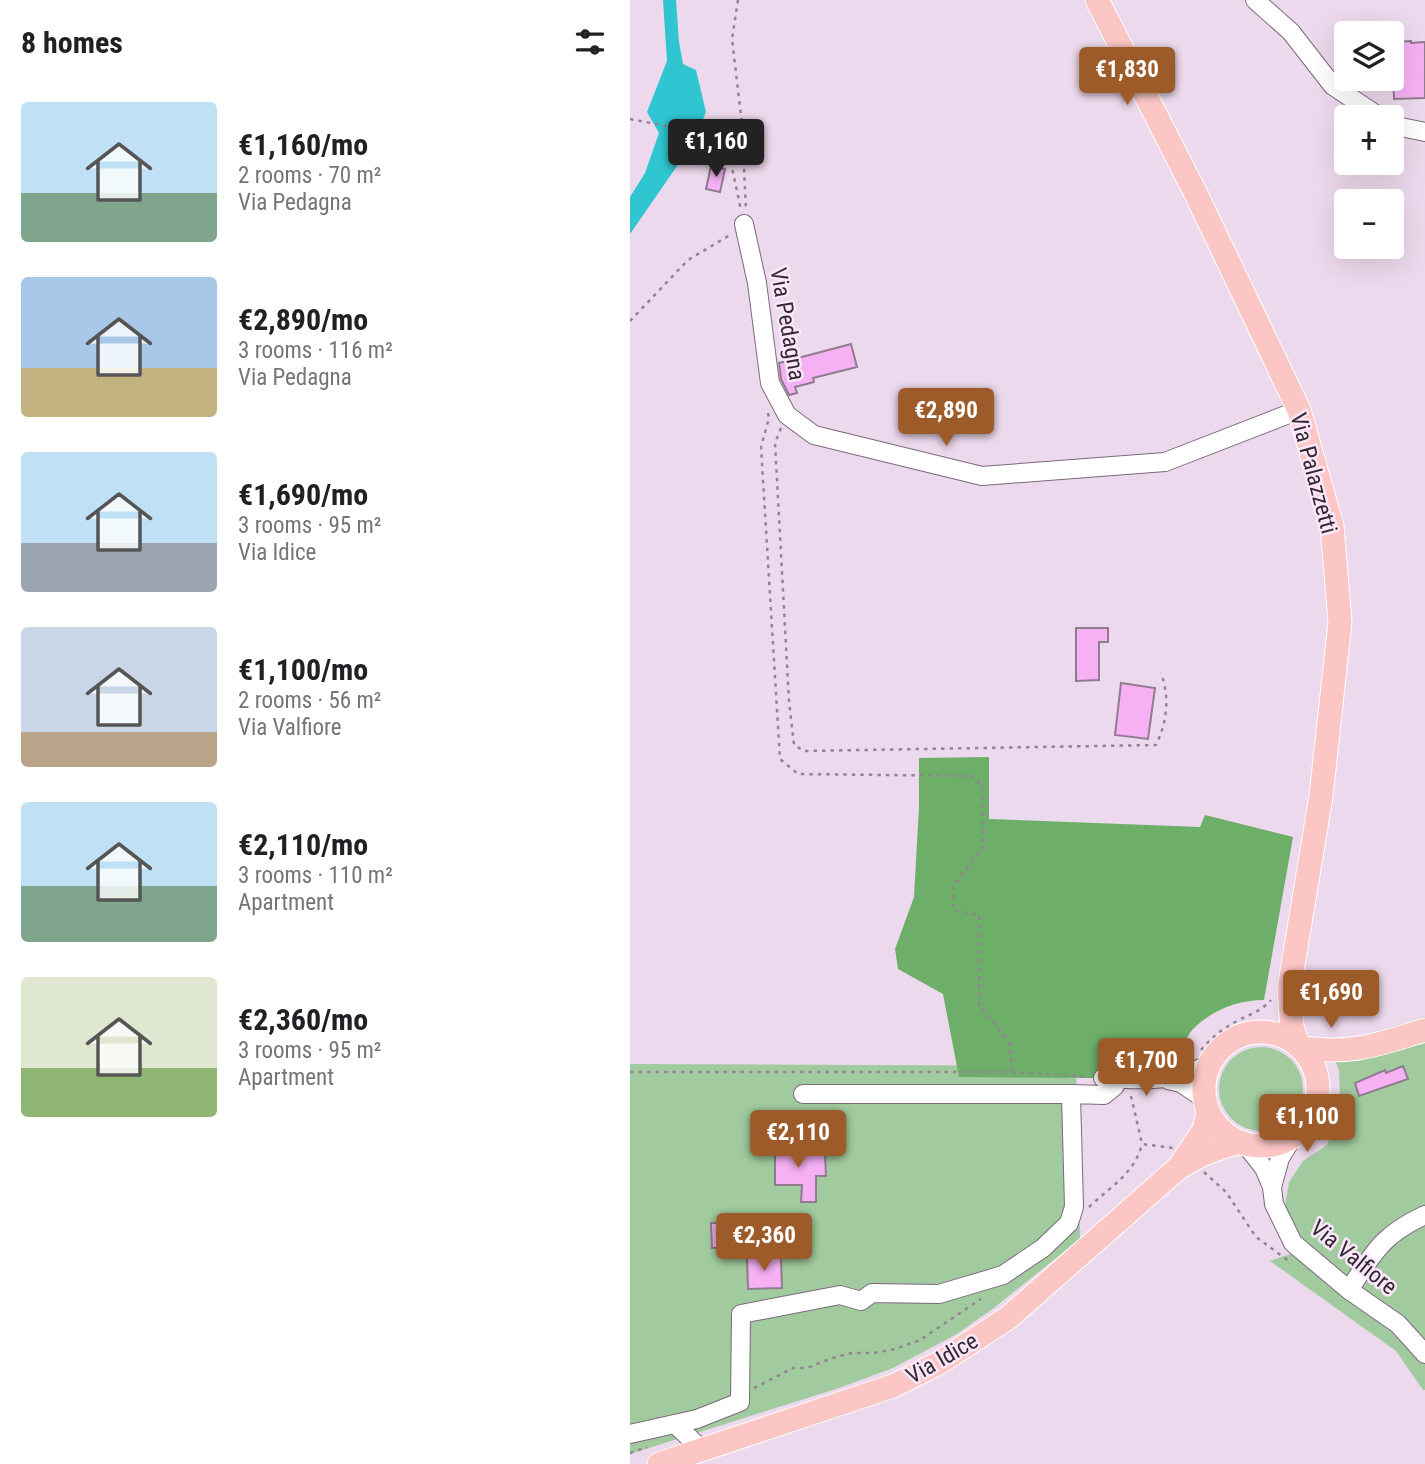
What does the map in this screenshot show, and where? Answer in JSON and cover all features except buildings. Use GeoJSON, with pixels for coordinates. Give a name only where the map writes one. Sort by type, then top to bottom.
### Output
{"type":"FeatureCollection","features":[{"type":"Feature","properties":{"kind":"main road","name":"Via Palazzetti"},"geometry":{"type":"LineString","coordinates":[[1097,0],[1196,194],[1299,410],[1332,526],[1340,622],[1321,796],[1283,991],[1276,1013],[1258,1032]]}},
{"type":"Feature","properties":{"kind":"main road","name":"Via Palazzetti"},"geometry":{"type":"LineString","coordinates":[[1283,991],[1300,1046]]}},
{"type":"Feature","properties":{"kind":"main road"},"geometry":{"type":"LineString","coordinates":[[1203,1059],[1242,1035],[1258,1032],[1283,1035],[1300,1046],[1326,1052],[1358,1050],[1425,1030]]}},
{"type":"Feature","properties":{"kind":"main road"},"geometry":{"type":"LineString","coordinates":[[1293,1137],[1308,1123],[1317,1104],[1315,1069],[1300,1046]]}},
{"type":"Feature","properties":{"kind":"main road"},"geometry":{"type":"LineString","coordinates":[[1317,1087],[1332,1067],[1358,1050]]}},
{"type":"Feature","properties":{"kind":"main road","name":"Via Idice"},"geometry":{"type":"LineString","coordinates":[[1186,1162],[1204,1130],[1207,1105],[1203,1059]]}},
{"type":"Feature","properties":{"kind":"main road"},"geometry":{"type":"LineString","coordinates":[[1207,1105],[1225,1133],[1243,1143]]}},
{"type":"Feature","properties":{"kind":"main road","name":"Via Idice"},"geometry":{"type":"LineString","coordinates":[[659,1464],[893,1386],[937,1364],[1008,1318],[1186,1162],[1219,1147],[1243,1143],[1269,1146],[1293,1137]]}},
{"type":"Feature","properties":{"kind":"street"},"geometry":{"type":"LineString","coordinates":[[1255,0],[1291,32],[1333,86],[1362,105]]}},
{"type":"Feature","properties":{"kind":"street"},"geometry":{"type":"LineString","coordinates":[[1404,128],[1425,132]]}},
{"type":"Feature","properties":{"kind":"street","name":"Via Pedagna"},"geometry":{"type":"LineString","coordinates":[[739,228],[757,282],[770,383],[787,415],[814,435],[982,476],[1165,462],[1299,410]]}},
{"type":"Feature","properties":{"kind":"street"},"geometry":{"type":"LineString","coordinates":[[1165,1079],[1197,1071],[1203,1059]]}},
{"type":"Feature","properties":{"kind":"street"},"geometry":{"type":"LineString","coordinates":[[803,1094],[1104,1095],[1115,1086],[1115,1078],[1165,1079],[1181,1083],[1207,1105]]}},
{"type":"Feature","properties":{"kind":"street"},"geometry":{"type":"LineString","coordinates":[[630,1434],[697,1419],[740,1402],[741,1314],[841,1294],[861,1301],[872,1293],[939,1294],[1003,1275],[1043,1248],[1069,1223],[1074,1207],[1071,1094]]}},
{"type":"Feature","properties":{"kind":"street"},"geometry":{"type":"LineString","coordinates":[[1272,1187],[1280,1158],[1293,1137]]}},
{"type":"Feature","properties":{"kind":"street","name":"Via Valfiore"},"geometry":{"type":"LineString","coordinates":[[1243,1143],[1264,1168],[1272,1187],[1274,1204],[1293,1242],[1349,1290],[1398,1324],[1425,1354]]}},
{"type":"Feature","properties":{"kind":"street"},"geometry":{"type":"LineString","coordinates":[[1349,1290],[1379,1245],[1403,1226],[1425,1215]]}},
{"type":"Feature","properties":{"kind":"street"},"geometry":{"type":"LineString","coordinates":[[675,1424],[702,1450]]}},
{"type":"Feature","properties":{"kind":"path"},"geometry":{"type":"LineString","coordinates":[[630,321],[688,260],[739,228],[747,206],[742,124],[732,38],[738,0]]}},
{"type":"Feature","properties":{"kind":"path"},"geometry":{"type":"LineString","coordinates":[[630,119],[718,136],[728,149],[739,228]]}},
{"type":"Feature","properties":{"kind":"path"},"geometry":{"type":"LineString","coordinates":[[766,405],[769,418],[761,447],[780,759],[798,774],[972,776],[983,786],[984,846],[953,886],[954,911],[979,915],[979,1004],[1009,1042],[1012,1072]]}},
{"type":"Feature","properties":{"kind":"path"},"geometry":{"type":"LineString","coordinates":[[787,415],[775,443],[789,701],[794,745],[804,751],[1156,745],[1165,726],[1166,687],[1161,673]]}},
{"type":"Feature","properties":{"kind":"path"},"geometry":{"type":"LineString","coordinates":[[1203,1059],[1214,1034],[1261,1011],[1283,991]]}},
{"type":"Feature","properties":{"kind":"path"},"geometry":{"type":"LineString","coordinates":[[630,1072],[1012,1072],[1115,1078],[1142,1144],[1186,1162],[1226,1192],[1256,1237],[1270,1249]]}},
{"type":"Feature","properties":{"kind":"green space"},"geometry":{"type":"Polygon","coordinates":[[[989,757],[989,819],[1200,827],[1205,815],[1293,837],[1264,1000],[1235,1004],[1208,1016],[1191,1032],[1177,1058],[1100,1058],[1099,1078],[959,1077],[943,994],[898,969],[895,949],[914,897],[919,758],[989,757]]]}},
{"type":"Feature","properties":{"kind":"green space"},"geometry":{"type":"Polygon","coordinates":[[[1425,1017],[1423,1390],[1396,1351],[1270,1261],[1296,1252],[1285,1206],[1289,1182],[1303,1161],[1327,1145],[1337,1121],[1339,1070],[1326,1041],[1360,1036],[1425,1017]]]}},
{"type":"Feature","properties":{"kind":"green space"},"geometry":{"type":"Polygon","coordinates":[[[1253,1047],[1269,1047],[1285,1054],[1296,1065],[1303,1081],[1300,1105],[1291,1119],[1269,1131],[1253,1131],[1237,1124],[1226,1113],[1219,1097],[1219,1081],[1226,1065],[1237,1054],[1253,1047]]]}},
{"type":"Feature","properties":{"kind":"green space"},"geometry":{"type":"Polygon","coordinates":[[[630,1064],[1076,1066],[1080,1239],[957,1334],[893,1368],[839,1388],[630,1454],[630,1064]]]}},
{"type":"Feature","properties":{"kind":"water"},"geometry":{"type":"Polygon","coordinates":[[[663,0],[676,0],[683,64],[696,70],[706,112],[693,143],[630,234],[630,197],[645,173],[659,133],[647,112],[667,61],[663,0]]]}}]}
